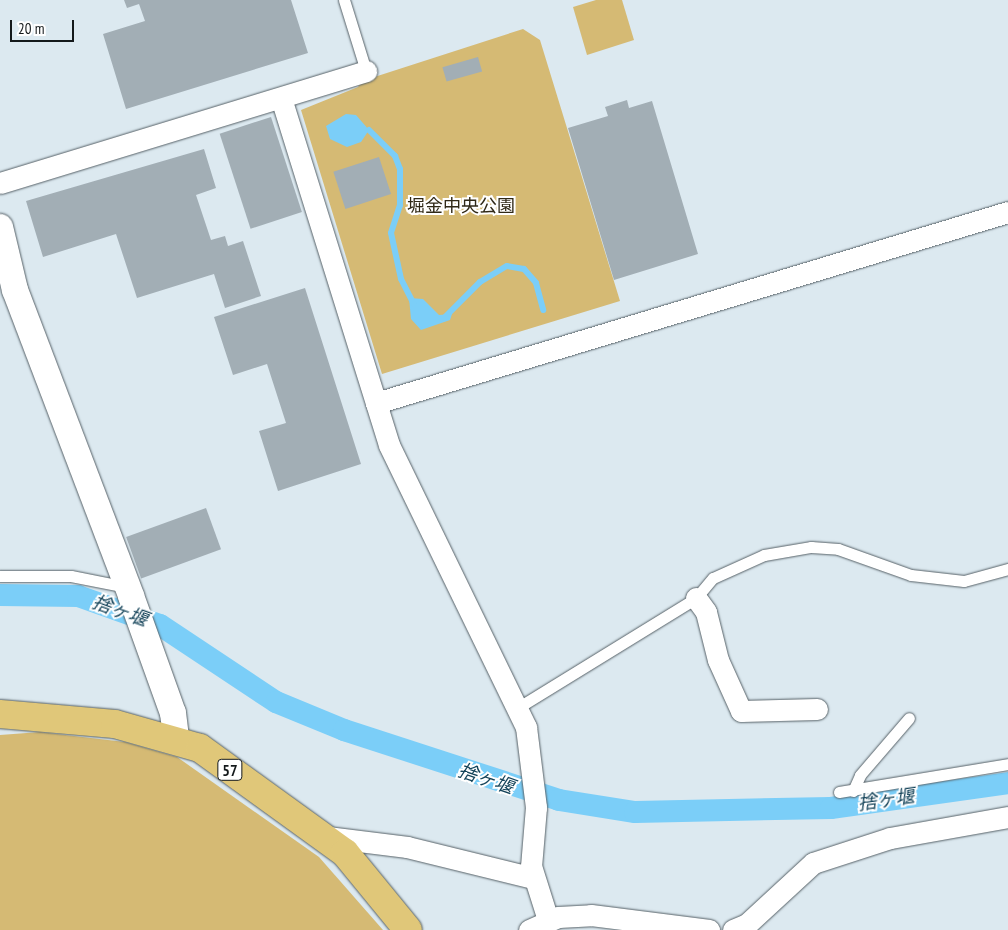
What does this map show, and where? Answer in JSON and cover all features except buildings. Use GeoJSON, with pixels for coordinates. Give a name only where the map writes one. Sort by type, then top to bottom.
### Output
{"type":"FeatureCollection","features":[{"type":"Feature","properties":{"kind":"main road","name":"57"},"geometry":{"type":"LineString","coordinates":[[0,714],[115,724],[176,739],[200,748],[327,837],[346,853],[408,930]]}},
{"type":"Feature","properties":{"kind":"street"},"geometry":{"type":"LineString","coordinates":[[0,183],[366,71]]}},
{"type":"Feature","properties":{"kind":"street"},"geometry":{"type":"LineString","coordinates":[[281,98],[389,445],[519,707],[531,748],[535,784],[533,878],[548,920]]}},
{"type":"Feature","properties":{"kind":"street"},"geometry":{"type":"LineString","coordinates":[[376,404],[1008,212]]}},
{"type":"Feature","properties":{"kind":"street"},"geometry":{"type":"LineString","coordinates":[[0,226],[15,290],[173,714],[176,739]]}},
{"type":"Feature","properties":{"kind":"street"},"geometry":{"type":"LineString","coordinates":[[696,598],[706,612],[718,660],[741,711],[817,710]]}},
{"type":"Feature","properties":{"kind":"street"},"geometry":{"type":"LineString","coordinates":[[733,930],[747,924],[813,863],[890,838],[1008,817]]}},
{"type":"Feature","properties":{"kind":"street"},"geometry":{"type":"LineString","coordinates":[[327,837],[407,848],[533,878]]}},
{"type":"Feature","properties":{"kind":"street"},"geometry":{"type":"LineString","coordinates":[[529,930],[548,920],[591,915],[709,930]]}},
{"type":"Feature","properties":{"kind":"lane"},"geometry":{"type":"LineString","coordinates":[[344,0],[366,71]]}},
{"type":"Feature","properties":{"kind":"lane"},"geometry":{"type":"LineString","coordinates":[[519,707],[696,598],[730,568],[764,555],[811,546],[838,549],[911,575],[964,581],[1008,568]]}},
{"type":"Feature","properties":{"kind":"lane"},"geometry":{"type":"LineString","coordinates":[[0,576],[71,576],[129,592]]}},
{"type":"Feature","properties":{"kind":"lane"},"geometry":{"type":"LineString","coordinates":[[852,791],[860,774],[909,718]]}},
{"type":"Feature","properties":{"kind":"lane"},"geometry":{"type":"LineString","coordinates":[[839,792],[1008,764]]}},
{"type":"Feature","properties":{"kind":"green space"},"geometry":{"type":"Polygon","coordinates":[[[596,0],[622,0],[634,40],[587,55],[573,7],[596,0]]]}},
{"type":"Feature","properties":{"kind":"green space","name":"堀金中央公園"},"geometry":{"type":"Polygon","coordinates":[[[523,29],[540,40],[620,301],[382,374],[301,110],[358,87],[362,81],[523,29]]]}},
{"type":"Feature","properties":{"kind":"green space"},"geometry":{"type":"Polygon","coordinates":[[[40,732],[125,742],[177,757],[319,857],[383,930],[0,930],[0,735],[40,732]]]}},
{"type":"Feature","properties":{"kind":"water"},"geometry":{"type":"Polygon","coordinates":[[[346,114],[356,115],[369,130],[361,142],[347,147],[330,139],[326,126],[346,114]]]}},
{"type":"Feature","properties":{"kind":"water"},"geometry":{"type":"Polygon","coordinates":[[[409,298],[423,299],[439,315],[452,314],[450,320],[421,330],[411,319],[409,298]]]}},
{"type":"Feature","properties":{"kind":"waterway"},"geometry":{"type":"LineString","coordinates":[[369,130],[395,156],[400,169],[400,205],[391,233],[401,279],[414,304]]}},
{"type":"Feature","properties":{"kind":"waterway"},"geometry":{"type":"LineString","coordinates":[[444,318],[480,282],[507,266],[524,269],[536,283],[543,310]]}},
{"type":"Feature","properties":{"kind":"waterway","name":"捨ヶ堰"},"geometry":{"type":"LineString","coordinates":[[0,595],[78,596],[160,625],[276,702],[344,730],[559,800],[635,812],[831,808],[1008,783]]}}]}
